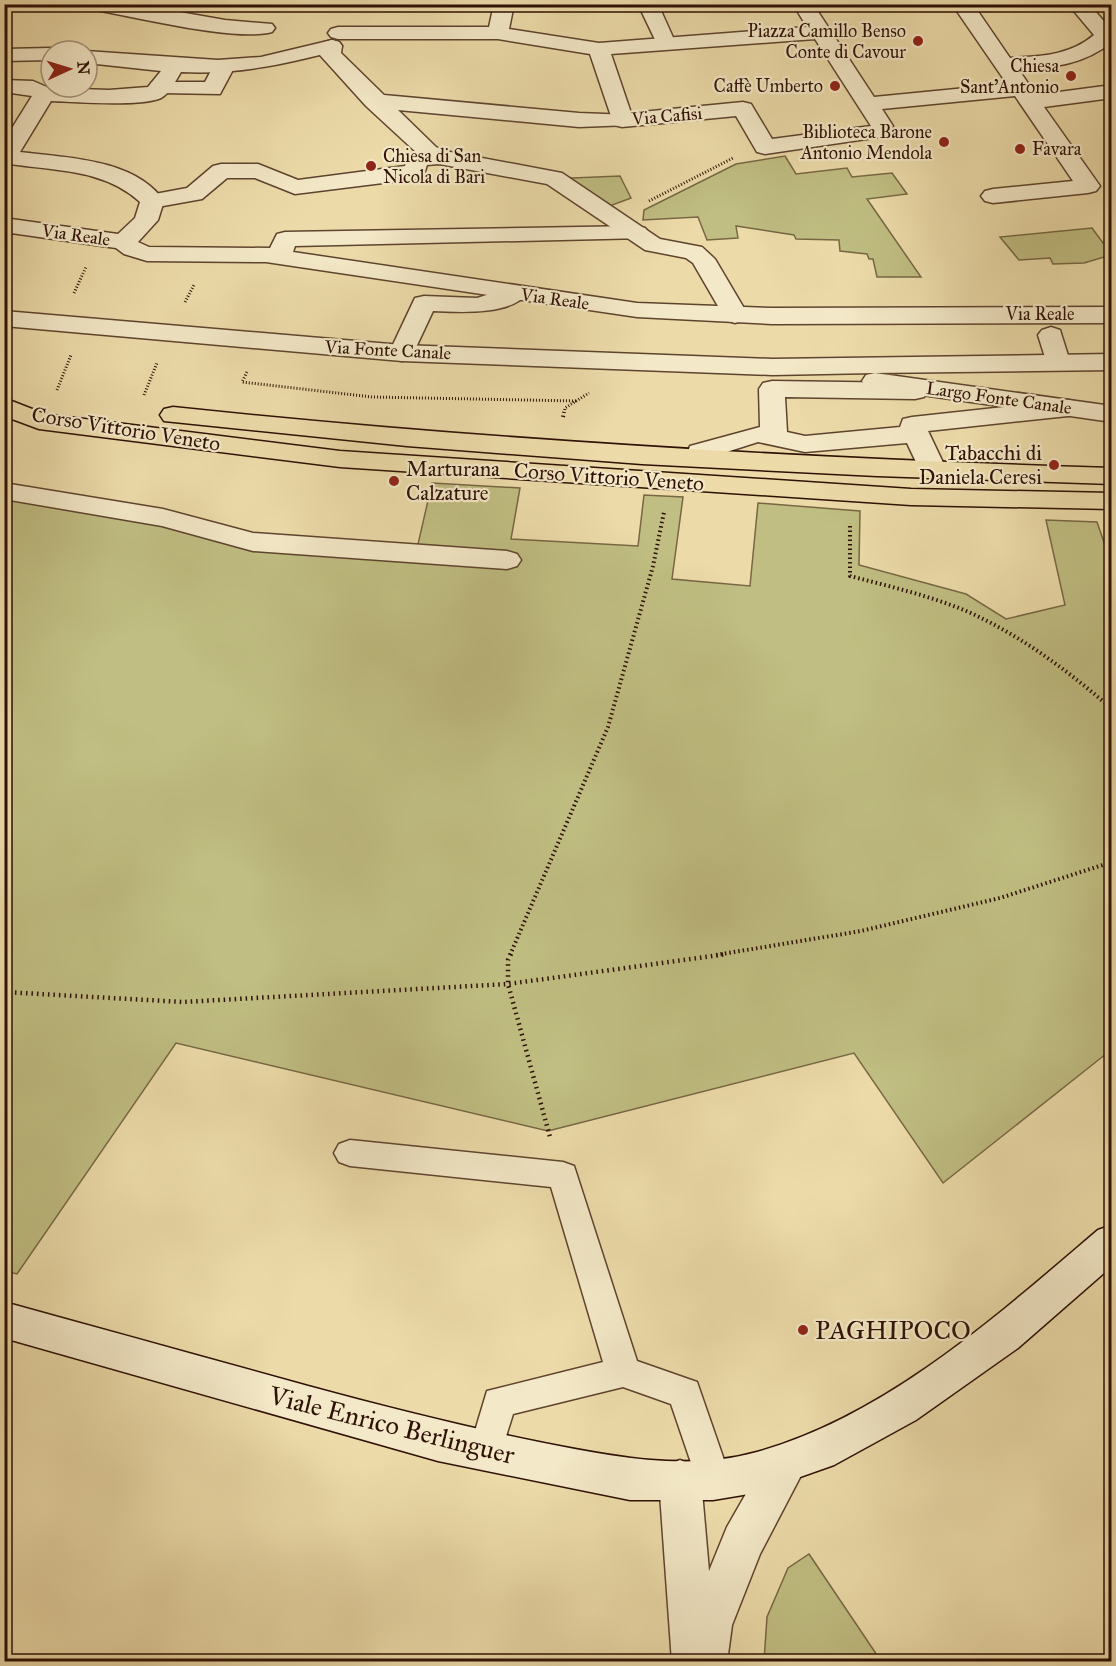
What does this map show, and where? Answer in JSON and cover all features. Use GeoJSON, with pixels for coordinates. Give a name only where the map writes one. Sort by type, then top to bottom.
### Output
{"type":"FeatureCollection","features":[{"type":"Feature","properties":{"kind":"main road","name":"Corso Vittorio Veneto"},"geometry":{"type":"LineString","coordinates":[[4,406],[52,402],[347,434],[933,471],[1112,476]]}},
{"type":"Feature","properties":{"kind":"main road","name":"Corso Vittorio Veneto"},"geometry":{"type":"LineString","coordinates":[[4,406],[39,421],[340,459],[911,497],[1112,501]]}},
{"type":"Feature","properties":{"kind":"street"},"geometry":{"type":"LineString","coordinates":[[95,4],[267,34],[338,31],[498,33],[599,49],[821,32]]}},
{"type":"Feature","properties":{"kind":"street"},"geometry":{"type":"LineString","coordinates":[[267,4],[267,34]]}},
{"type":"Feature","properties":{"kind":"street"},"geometry":{"type":"LineString","coordinates":[[498,33],[504,4]]}},
{"type":"Feature","properties":{"kind":"street"},"geometry":{"type":"LineString","coordinates":[[648,4],[666,44]]}},
{"type":"Feature","properties":{"kind":"street"},"geometry":{"type":"LineString","coordinates":[[765,147],[876,132],[882,126],[803,4]]}},
{"type":"Feature","properties":{"kind":"street"},"geometry":{"type":"LineString","coordinates":[[962,4],[1088,186],[993,196]]}},
{"type":"Feature","properties":{"kind":"street"},"geometry":{"type":"LineString","coordinates":[[1006,65],[1064,60],[1089,50],[1108,33],[1078,4]]}},
{"type":"Feature","properties":{"kind":"street"},"geometry":{"type":"LineString","coordinates":[[99,58],[176,65],[225,66],[260,63],[338,31]]}},
{"type":"Feature","properties":{"kind":"street"},"geometry":{"type":"LineString","coordinates":[[338,31],[330,54],[374,102],[424,149],[439,157],[554,178],[653,245],[685,250],[699,255],[735,315]]}},
{"type":"Feature","properties":{"kind":"street","name":"Via Cafisi"},"geometry":{"type":"LineString","coordinates":[[599,49],[622,120],[743,109],[765,147]]}},
{"type":"Feature","properties":{"kind":"street"},"geometry":{"type":"LineString","coordinates":[[4,55],[39,54]]}},
{"type":"Feature","properties":{"kind":"street"},"geometry":{"type":"LineString","coordinates":[[99,96],[134,97],[155,93],[176,65]]}},
{"type":"Feature","properties":{"kind":"street"},"geometry":{"type":"LineString","coordinates":[[160,87],[212,89],[225,66]]}},
{"type":"Feature","properties":{"kind":"street"},"geometry":{"type":"LineString","coordinates":[[4,86],[33,87],[39,91]]}},
{"type":"Feature","properties":{"kind":"street"},"geometry":{"type":"LineString","coordinates":[[869,104],[1112,92]]}},
{"type":"Feature","properties":{"kind":"street"},"geometry":{"type":"LineString","coordinates":[[40,99],[11,135],[6,157],[110,174],[136,185],[152,201],[152,212],[146,223],[123,242]]}},
{"type":"Feature","properties":{"kind":"street"},"geometry":{"type":"LineString","coordinates":[[374,102],[558,118],[622,120]]}},
{"type":"Feature","properties":{"kind":"street"},"geometry":{"type":"LineString","coordinates":[[152,201],[194,194],[221,171],[258,171],[295,187],[415,171],[417,160],[439,157]]}},
{"type":"Feature","properties":{"kind":"street","name":"Via Reale"},"geometry":{"type":"LineString","coordinates":[[4,225],[123,242],[132,249],[147,254],[280,256],[637,310],[735,315],[772,341],[1058,325],[1112,315]]}},
{"type":"Feature","properties":{"kind":"street"},"geometry":{"type":"LineString","coordinates":[[280,256],[285,239],[632,230]]}},
{"type":"Feature","properties":{"kind":"street"},"geometry":{"type":"LineString","coordinates":[[402,352],[424,303],[480,306],[515,293]]}},
{"type":"Feature","properties":{"kind":"street"},"geometry":{"type":"LineString","coordinates":[[1057,362],[1058,325],[1112,298]]}},
{"type":"Feature","properties":{"kind":"street","name":"Via Fonte Canale"},"geometry":{"type":"LineString","coordinates":[[4,318],[70,322],[166,342],[261,341],[402,352],[772,341]]}},
{"type":"Feature","properties":{"kind":"street","name":"Largo Fonte Canale"},"geometry":{"type":"LineString","coordinates":[[772,341],[1057,362],[1104,387]]}},
{"type":"Feature","properties":{"kind":"street","name":"Largo Fonte Canale"},"geometry":{"type":"LineString","coordinates":[[772,341],[1068,408],[1104,387]]}},
{"type":"Feature","properties":{"kind":"street"},"geometry":{"type":"LineString","coordinates":[[774,438],[772,389],[926,393],[950,421]]}},
{"type":"Feature","properties":{"kind":"street"},"geometry":{"type":"LineString","coordinates":[[933,471],[912,425],[1068,408]]}},
{"type":"Feature","properties":{"kind":"street"},"geometry":{"type":"LineString","coordinates":[[700,457],[700,452],[757,434],[805,444],[916,434]]}},
{"type":"Feature","properties":{"kind":"street"},"geometry":{"type":"LineString","coordinates":[[4,491],[163,518],[253,542],[507,560]]}},
{"type":"Feature","properties":{"kind":"street","name":"Viale Enrico Berlinguer"},"geometry":{"type":"LineString","coordinates":[[4,1320],[438,1441],[630,1480],[696,1480],[786,1464],[819,1451],[901,1407],[1004,1335],[1112,1242]]}},
{"type":"Feature","properties":{"kind":"street"},"geometry":{"type":"LineString","coordinates":[[704,1662],[709,1625],[739,1552],[786,1464]]}},
{"type":"Feature","properties":{"kind":"street"},"geometry":{"type":"LineString","coordinates":[[694,1662],[696,1480]]}},
{"type":"Feature","properties":{"kind":"lane"},"geometry":{"type":"LineString","coordinates":[[350,1153],[563,1175],[623,1372]]}},
{"type":"Feature","properties":{"kind":"lane"},"geometry":{"type":"LineString","coordinates":[[486,1451],[500,1402],[623,1372],[685,1393],[696,1480]]}},
{"type":"Feature","properties":{"kind":"path"},"geometry":{"type":"LineString","coordinates":[[632,230],[633,209],[731,159],[765,147]]}},
{"type":"Feature","properties":{"kind":"path"},"geometry":{"type":"LineString","coordinates":[[52,402],[70,359],[70,322],[90,259],[123,242]]}},
{"type":"Feature","properties":{"kind":"path"},"geometry":{"type":"LineString","coordinates":[[137,411],[166,342],[209,255]]}},
{"type":"Feature","properties":{"kind":"path"},"geometry":{"type":"LineString","coordinates":[[261,341],[242,382],[372,397],[577,401]]}},
{"type":"Feature","properties":{"kind":"path"},"geometry":{"type":"LineString","coordinates":[[851,492],[850,576],[915,592],[981,618],[1037,651],[1112,710]]}},
{"type":"Feature","properties":{"kind":"path"},"geometry":{"type":"LineString","coordinates":[[548,1131],[508,984],[508,960],[608,727],[653,566],[664,506]]}},
{"type":"Feature","properties":{"kind":"path"},"geometry":{"type":"LineString","coordinates":[[4,992],[183,1002],[508,984],[746,951],[861,931],[1000,898],[1112,862]]}},
{"type":"Feature","properties":{"kind":"shaded area"},"geometry":{"type":"Polygon","coordinates":[[[785,156],[796,174],[847,168],[852,177],[892,173],[907,194],[867,199],[921,277],[877,277],[873,259],[869,259],[867,254],[840,251],[839,240],[796,239],[794,235],[736,226],[738,238],[707,240],[698,217],[643,220],[644,210],[736,164],[785,156]]]}},
{"type":"Feature","properties":{"kind":"shaded area"},"geometry":{"type":"Polygon","coordinates":[[[554,174],[572,178],[620,176],[631,198],[607,207],[554,174]]]}},
{"type":"Feature","properties":{"kind":"shaded area"},"geometry":{"type":"Polygon","coordinates":[[[1092,228],[1103,243],[1111,242],[1111,255],[1084,263],[1053,264],[1050,258],[1019,260],[1000,237],[1092,228]]]}},
{"type":"Feature","properties":{"kind":"shaded area"},"geometry":{"type":"Polygon","coordinates":[[[432,483],[520,488],[511,539],[638,546],[644,495],[683,497],[672,579],[750,586],[758,503],[860,511],[859,565],[966,594],[1006,619],[1065,605],[1046,520],[1097,522],[1106,548],[1112,553],[1111,1050],[943,1183],[854,1053],[548,1131],[176,1043],[17,1274],[5,1271],[5,491],[195,526],[416,553],[432,483]]]}},
{"type":"Feature","properties":{"kind":"shaded area"},"geometry":{"type":"Polygon","coordinates":[[[809,1554],[881,1661],[764,1661],[767,1617],[788,1568],[809,1554]]]}},
{"type":"Feature","properties":{"kind":"place","name":"Piazza Camillo Benso Conte di Cavour"},"geometry":{"type":"Point","coordinates":[918,41]}},
{"type":"Feature","properties":{"kind":"place","name":"Chiesa Sant'Antonio"},"geometry":{"type":"Point","coordinates":[1071,76]}},
{"type":"Feature","properties":{"kind":"place","name":"Caffè Umberto"},"geometry":{"type":"Point","coordinates":[835,86]}},
{"type":"Feature","properties":{"kind":"place","name":"Biblioteca Barone Antonio Mendola"},"geometry":{"type":"Point","coordinates":[944,142]}},
{"type":"Feature","properties":{"kind":"place","name":"Favara"},"geometry":{"type":"Point","coordinates":[1020,149]}},
{"type":"Feature","properties":{"kind":"place","name":"Chiesa di San Nicola di Bari"},"geometry":{"type":"Point","coordinates":[371,166]}},
{"type":"Feature","properties":{"kind":"place","name":"Tabacchi di Daniela Ceresi"},"geometry":{"type":"Point","coordinates":[1054,465]}},
{"type":"Feature","properties":{"kind":"place","name":"Marturana Calzature"},"geometry":{"type":"Point","coordinates":[394,481]}},
{"type":"Feature","properties":{"kind":"place","name":"PAGHIPOCO"},"geometry":{"type":"Point","coordinates":[803,1330]}}]}
